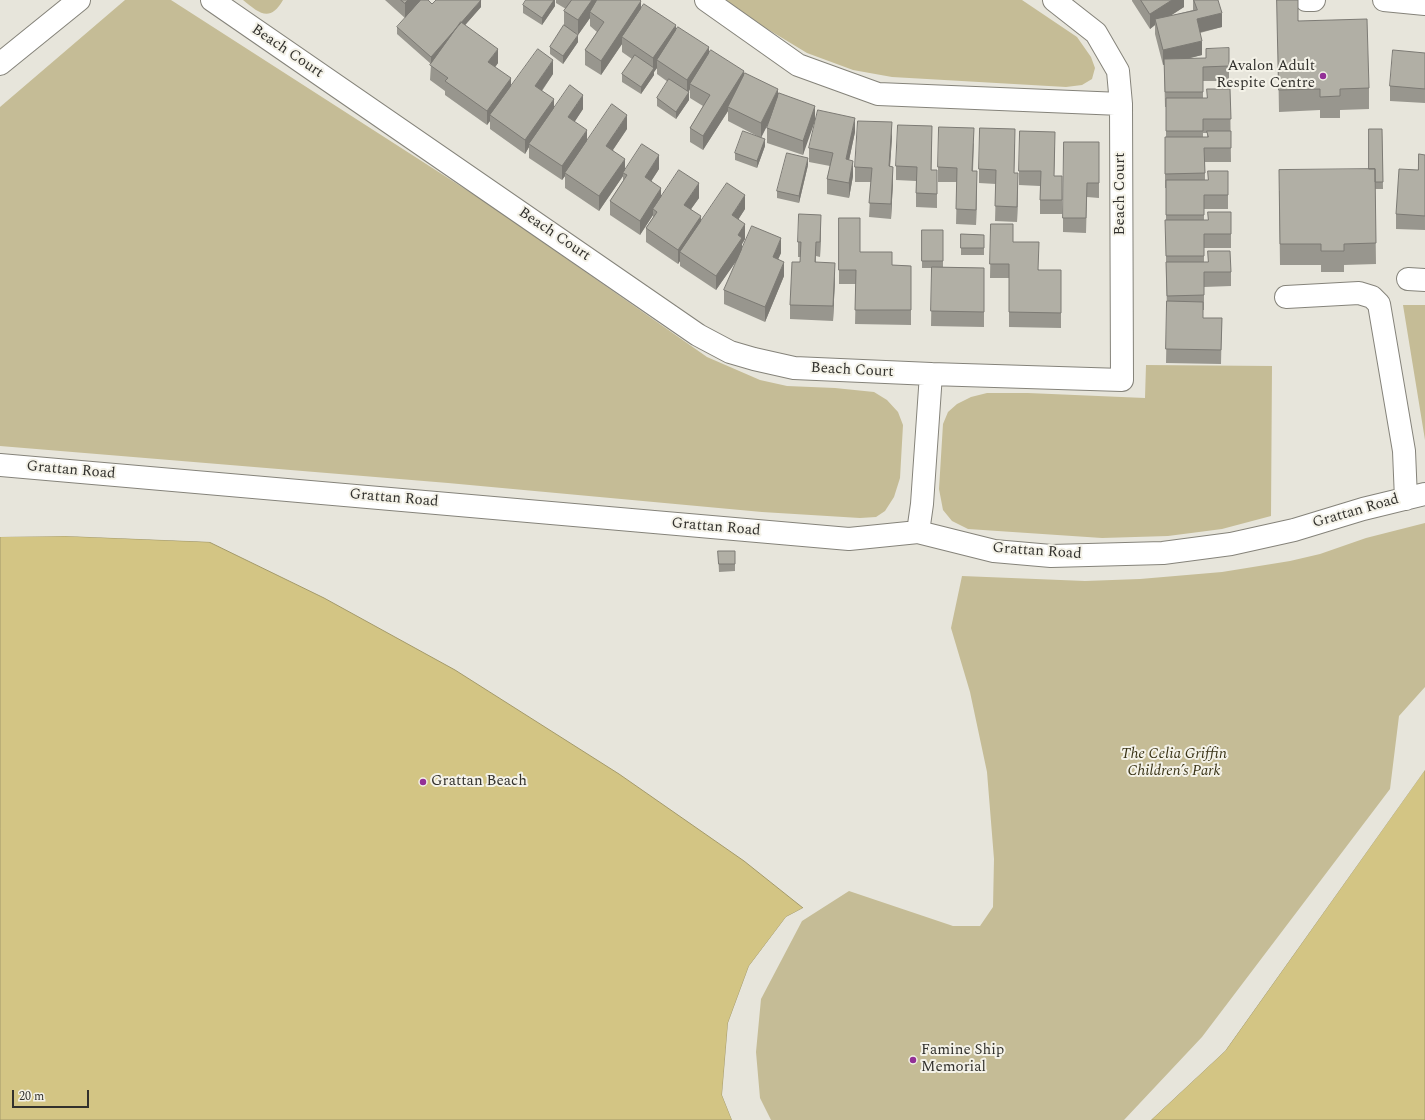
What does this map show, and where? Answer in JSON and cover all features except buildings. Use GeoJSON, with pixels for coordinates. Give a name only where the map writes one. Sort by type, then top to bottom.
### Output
{"type":"FeatureCollection","features":[{"type":"Feature","properties":{"kind":"street"},"geometry":{"type":"LineString","coordinates":[[2,58],[79,0]]}},
{"type":"Feature","properties":{"kind":"street","name":"Beach Court"},"geometry":{"type":"LineString","coordinates":[[212,0],[698,335],[730,352],[794,368],[1122,380],[1121,104],[1118,71],[1096,34],[1054,0]]}},
{"type":"Feature","properties":{"kind":"street"},"geometry":{"type":"LineString","coordinates":[[706,0],[798,65],[878,94],[1121,104]]}},
{"type":"Feature","properties":{"kind":"street"},"geometry":{"type":"LineString","coordinates":[[1306,0],[1314,0]]}},
{"type":"Feature","properties":{"kind":"street"},"geometry":{"type":"LineString","coordinates":[[1384,0],[1425,4]]}},
{"type":"Feature","properties":{"kind":"street"},"geometry":{"type":"LineString","coordinates":[[1286,297],[1359,293],[1372,297],[1379,304],[1404,451],[1415,496]]}},
{"type":"Feature","properties":{"kind":"street"},"geometry":{"type":"LineString","coordinates":[[918,532],[922,504],[931,374]]}},
{"type":"Feature","properties":{"kind":"street","name":"Grattan Road"},"geometry":{"type":"LineString","coordinates":[[0,465],[849,539],[918,532],[994,551],[1044,555],[1095,556],[1163,553],[1231,544],[1294,530],[1363,509],[1415,496]]}},
{"type":"Feature","properties":{"kind":"green space"},"geometry":{"type":"Polygon","coordinates":[[[125,0],[171,0],[490,205],[707,357],[760,380],[787,386],[835,388],[874,392],[887,400],[898,412],[903,425],[900,478],[894,497],[885,511],[876,517],[860,518],[762,512],[448,483],[0,446],[0,107],[125,0]]]}},
{"type":"Feature","properties":{"kind":"green space"},"geometry":{"type":"Polygon","coordinates":[[[243,0],[283,0],[274,12],[264,14],[254,9],[243,0]]]}},
{"type":"Feature","properties":{"kind":"green space"},"geometry":{"type":"Polygon","coordinates":[[[726,0],[1022,0],[1077,37],[1091,57],[1095,68],[1092,79],[1082,85],[1066,87],[892,77],[853,70],[807,53],[764,27],[726,0]]]}},
{"type":"Feature","properties":{"kind":"green space"},"geometry":{"type":"Polygon","coordinates":[[[1403,305],[1425,305],[1425,440],[1403,305]]]}},
{"type":"Feature","properties":{"kind":"green space"},"geometry":{"type":"Polygon","coordinates":[[[1146,365],[1272,366],[1271,516],[1222,529],[1168,536],[1102,538],[968,529],[952,521],[943,510],[939,489],[943,424],[948,412],[957,404],[971,397],[987,393],[1028,393],[1145,398],[1146,365]]]}},
{"type":"Feature","properties":{"kind":"green space","name":"The Celia Griffin Children’s Park"},"geometry":{"type":"Polygon","coordinates":[[[1425,523],[1425,687],[1399,716],[1390,789],[1202,1037],[1124,1120],[771,1120],[760,1098],[756,1052],[761,999],[802,921],[849,891],[953,926],[980,926],[993,907],[994,859],[987,772],[970,692],[951,628],[962,576],[1085,581],[1140,579],[1222,572],[1290,561],[1320,554],[1366,538],[1425,523]]]}},
{"type":"Feature","properties":{"kind":"shaded area"},"geometry":{"type":"Polygon","coordinates":[[[65,536],[209,542],[324,598],[455,670],[619,774],[744,861],[803,908],[786,917],[749,966],[728,1023],[722,1095],[732,1120],[0,1120],[0,537],[65,536]]]}},
{"type":"Feature","properties":{"kind":"shaded area"},"geometry":{"type":"Polygon","coordinates":[[[1425,770],[1425,1120],[1151,1120],[1225,1051],[1425,770]]]}},
{"type":"Feature","properties":{"kind":"pier"},"geometry":{"type":"Polygon","coordinates":[[[65,534],[209,540],[214,542],[65,536],[0,537],[0,535],[65,534]]]}},
{"type":"Feature","properties":{"kind":"pier"},"geometry":{"type":"Polygon","coordinates":[[[1423,768],[1425,768],[1425,770],[1225,1051],[1151,1120],[1149,1120],[1223,1050],[1423,768]]]}},
{"type":"Feature","properties":{"kind":"pier"},"geometry":{"type":"Polygon","coordinates":[[[803,908],[805,909],[787,919],[751,967],[730,1023],[724,1095],[734,1120],[732,1120],[722,1095],[728,1023],[749,966],[786,917],[803,908]]]}},
{"type":"Feature","properties":{"kind":"place","name":"Avalon Adult Respite Centre"},"geometry":{"type":"Point","coordinates":[1323,76]}},
{"type":"Feature","properties":{"kind":"place","name":"Grattan Beach"},"geometry":{"type":"Point","coordinates":[423,782]}},
{"type":"Feature","properties":{"kind":"place","name":"Famine Ship Memorial"},"geometry":{"type":"Point","coordinates":[913,1060]}}]}
